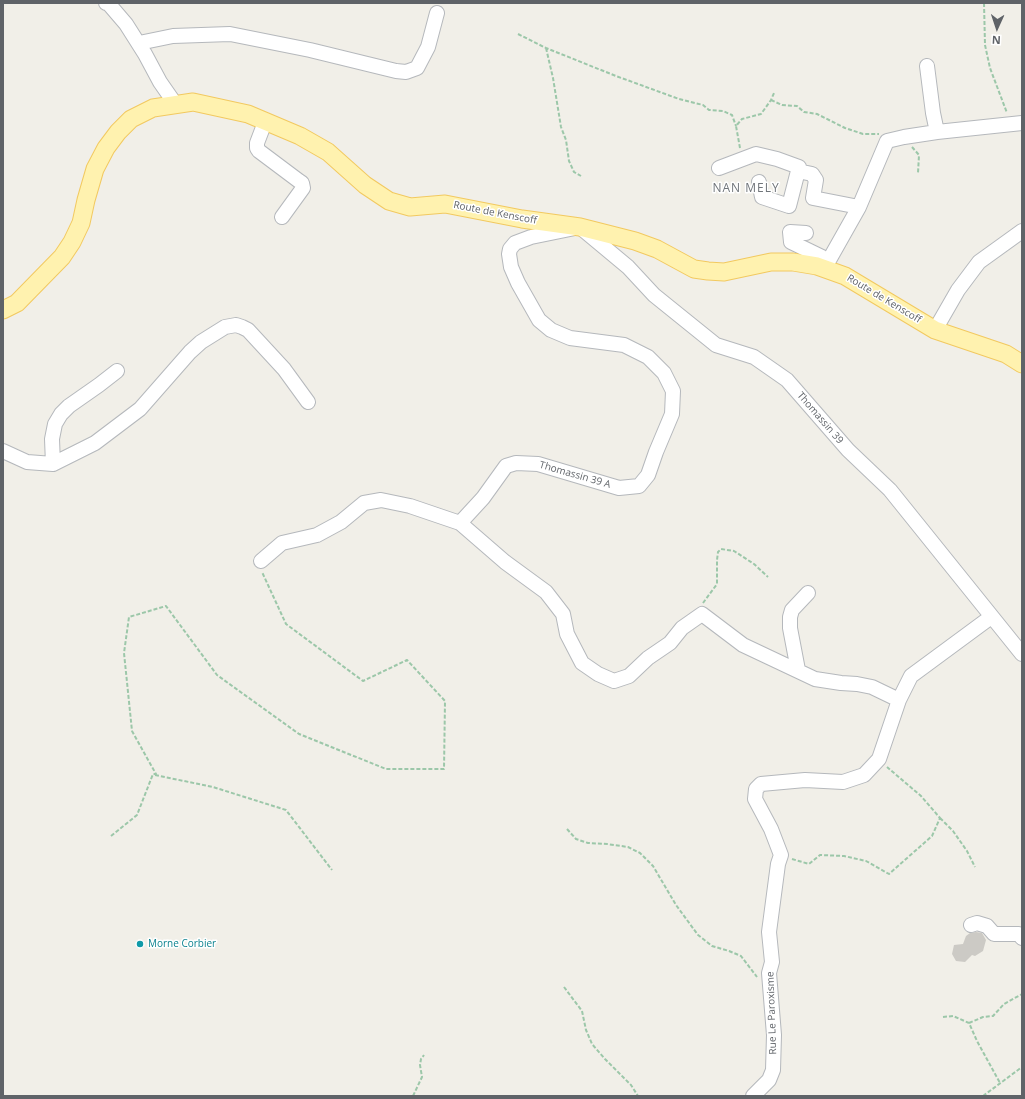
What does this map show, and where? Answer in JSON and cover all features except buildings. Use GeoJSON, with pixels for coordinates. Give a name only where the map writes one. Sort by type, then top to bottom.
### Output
{"type":"FeatureCollection","features":[{"type":"Feature","properties":{"kind":"main road","name":"Route de Kenscoff"},"geometry":{"type":"LineString","coordinates":[[3,310],[17,303],[62,257],[72,242],[81,223],[86,200],[96,169],[106,148],[118,132],[131,119],[153,108],[193,102],[248,114],[300,136],[328,152],[365,185],[389,201],[410,207],[445,204],[522,219],[580,227],[635,241],[657,249],[694,269],[724,272],[771,262],[793,262],[820,268],[846,276],[935,330],[1006,354],[1022,364]]}},
{"type":"Feature","properties":{"kind":"street"},"geometry":{"type":"LineString","coordinates":[[106,3],[108,3],[126,24],[145,54],[160,82],[176,105]]}},
{"type":"Feature","properties":{"kind":"street"},"geometry":{"type":"LineString","coordinates":[[138,43],[173,36],[230,34],[310,50],[396,72],[406,72],[417,68],[428,47],[437,13]]}},
{"type":"Feature","properties":{"kind":"street"},"geometry":{"type":"LineString","coordinates":[[927,66],[937,132]]}},
{"type":"Feature","properties":{"kind":"street"},"geometry":{"type":"LineString","coordinates":[[265,122],[257,143],[257,148],[302,183],[302,188],[282,217]]}},
{"type":"Feature","properties":{"kind":"street"},"geometry":{"type":"LineString","coordinates":[[820,268],[859,207],[887,141],[937,132],[1017,123]]}},
{"type":"Feature","properties":{"kind":"street"},"geometry":{"type":"LineString","coordinates":[[719,168],[756,154],[777,159],[799,167],[789,206],[762,197],[759,182]]}},
{"type":"Feature","properties":{"kind":"street"},"geometry":{"type":"LineString","coordinates":[[798,171],[812,174],[816,180],[813,198],[859,207]]}},
{"type":"Feature","properties":{"kind":"street","name":"Thomassin 39 A"},"geometry":{"type":"LineString","coordinates":[[460,523],[483,498],[506,466],[516,463],[538,464],[619,488],[639,486],[648,476],[656,452],[672,414],[673,391],[664,373],[648,357],[624,345],[570,338],[551,330],[539,320],[518,283],[512,267],[509,254],[510,249],[515,243],[580,227]]}},
{"type":"Feature","properties":{"kind":"street","name":"Thomassin 39"},"geometry":{"type":"LineString","coordinates":[[580,227],[628,267],[654,296],[716,345],[754,357],[787,380],[848,450],[890,490],[1022,654]]}},
{"type":"Feature","properties":{"kind":"street"},"geometry":{"type":"LineString","coordinates":[[935,330],[958,290],[979,262],[1022,231]]}},
{"type":"Feature","properties":{"kind":"street"},"geometry":{"type":"LineString","coordinates":[[806,233],[790,232],[791,242],[822,257],[820,268]]}},
{"type":"Feature","properties":{"kind":"street"},"geometry":{"type":"LineString","coordinates":[[3,452],[27,462],[53,464],[95,443],[140,409],[190,352],[201,342],[225,327],[236,325],[248,330],[284,369],[308,402]]}},
{"type":"Feature","properties":{"kind":"street"},"geometry":{"type":"LineString","coordinates":[[53,464],[52,439],[55,424],[69,406],[117,371]]}},
{"type":"Feature","properties":{"kind":"street"},"geometry":{"type":"LineString","coordinates":[[261,561],[282,543],[317,535],[341,522],[364,503],[381,500],[403,505],[460,523],[505,562],[546,592],[563,614],[567,634],[582,663],[598,674],[614,681],[629,676],[648,658],[670,643],[682,628],[702,614],[743,645],[815,679],[872,687],[899,700]]}},
{"type":"Feature","properties":{"kind":"street"},"geometry":{"type":"LineString","coordinates":[[798,670],[790,628],[790,617],[792,610],[808,593]]}},
{"type":"Feature","properties":{"kind":"street"},"geometry":{"type":"LineString","coordinates":[[781,855],[771,829],[755,799],[756,789],[761,784],[805,780],[843,782],[864,775],[879,759],[899,700],[911,676],[991,616]]}},
{"type":"Feature","properties":{"kind":"street","name":"Rue Le Paroxisme"},"geometry":{"type":"LineString","coordinates":[[753,1096],[769,1080],[773,1070],[774,1035],[768,973],[772,962],[769,932],[778,864],[781,855]]}},
{"type":"Feature","properties":{"kind":"street"},"geometry":{"type":"LineString","coordinates":[[971,925],[976,923],[987,926],[994,934],[1018,934],[1022,938]]}},
{"type":"Feature","properties":{"kind":"path"},"geometry":{"type":"LineString","coordinates":[[984,3],[985,45],[990,68],[1017,123]]}},
{"type":"Feature","properties":{"kind":"path"},"geometry":{"type":"LineString","coordinates":[[518,34],[546,48],[622,79],[679,99],[703,105],[708,110],[723,111],[732,115],[744,159]]}},
{"type":"Feature","properties":{"kind":"path"},"geometry":{"type":"LineString","coordinates":[[546,48],[553,78],[561,127],[566,140],[569,161],[574,172],[581,176]]}},
{"type":"Feature","properties":{"kind":"path"},"geometry":{"type":"LineString","coordinates":[[736,126],[742,119],[761,114],[774,93]]}},
{"type":"Feature","properties":{"kind":"path"},"geometry":{"type":"LineString","coordinates":[[771,100],[782,105],[797,106],[804,112],[817,114],[845,128],[863,134],[879,134],[887,141]]}},
{"type":"Feature","properties":{"kind":"path"},"geometry":{"type":"LineString","coordinates":[[904,137],[919,156],[918,173]]}},
{"type":"Feature","properties":{"kind":"path"},"geometry":{"type":"LineString","coordinates":[[702,614],[702,604],[717,584],[717,560],[720,549],[734,551],[754,564],[768,577]]}},
{"type":"Feature","properties":{"kind":"path"},"geometry":{"type":"LineString","coordinates":[[111,836],[136,815],[153,774],[156,774],[132,731],[124,653],[129,617],[166,606],[217,675],[299,734],[386,769],[444,769],[445,701],[407,660],[363,682],[286,624],[262,572],[261,561]]}},
{"type":"Feature","properties":{"kind":"path"},"geometry":{"type":"LineString","coordinates":[[879,759],[920,796],[953,830],[968,850],[975,867]]}},
{"type":"Feature","properties":{"kind":"path"},"geometry":{"type":"LineString","coordinates":[[153,774],[213,787],[286,810],[332,870]]}},
{"type":"Feature","properties":{"kind":"path"},"geometry":{"type":"LineString","coordinates":[[781,855],[809,864],[820,855],[844,856],[866,861],[889,874],[932,836],[940,818]]}},
{"type":"Feature","properties":{"kind":"path"},"geometry":{"type":"LineString","coordinates":[[567,829],[576,839],[588,843],[628,847],[640,853],[653,866],[676,905],[698,936],[712,946],[741,956],[771,993]]}},
{"type":"Feature","properties":{"kind":"path"},"geometry":{"type":"LineString","coordinates":[[564,987],[582,1011],[586,1030],[592,1044],[631,1085],[638,1096]]}},
{"type":"Feature","properties":{"kind":"path"},"geometry":{"type":"LineString","coordinates":[[970,1023],[983,1017],[993,1016],[1004,1004],[1022,994]]}},
{"type":"Feature","properties":{"kind":"path"},"geometry":{"type":"LineString","coordinates":[[943,1017],[953,1016],[970,1023],[977,1041],[1000,1083]]}},
{"type":"Feature","properties":{"kind":"path"},"geometry":{"type":"LineString","coordinates":[[413,1096],[422,1077],[420,1064],[424,1055]]}},
{"type":"Feature","properties":{"kind":"path"},"geometry":{"type":"LineString","coordinates":[[984,1096],[1022,1067]]}},
{"type":"Feature","properties":{"kind":"place","name":"Morne Corbier"},"geometry":{"type":"Point","coordinates":[140,944]}},
{"type":"Feature","properties":{"kind":"district","name":"NAN MELY"},"geometry":{"type":"Point","coordinates":[746,189]}}]}
